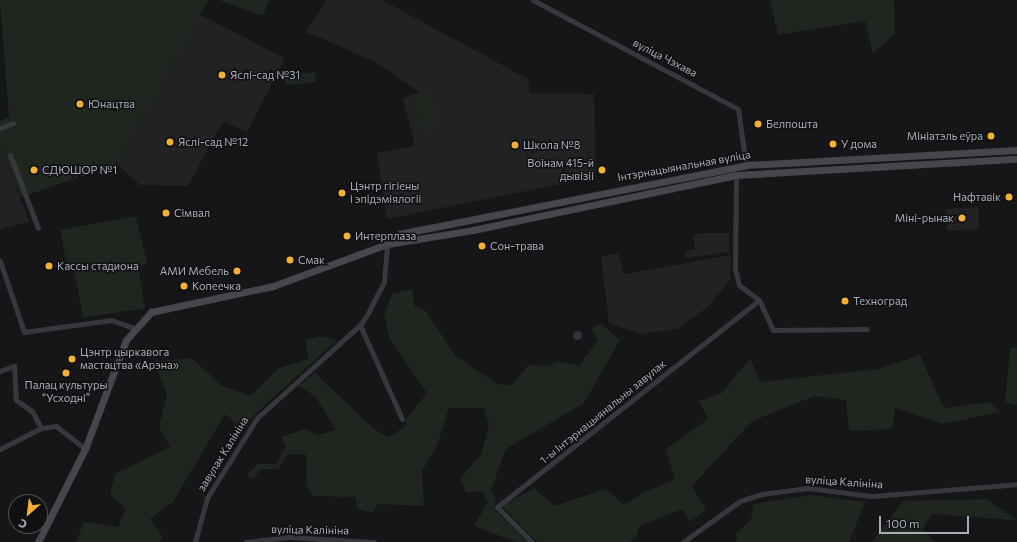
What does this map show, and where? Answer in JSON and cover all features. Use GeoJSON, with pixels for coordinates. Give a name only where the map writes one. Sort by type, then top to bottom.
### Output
{"type":"FeatureCollection","features":[{"type":"Feature","properties":{"kind":"main road","name":"Інтэрнацыянальная вуліца"},"geometry":{"type":"LineString","coordinates":[[387,244],[399,234],[600,192],[746,165],[1017,150]]}},
{"type":"Feature","properties":{"kind":"main road"},"geometry":{"type":"LineString","coordinates":[[990,152],[991,161]]}},
{"type":"Feature","properties":{"kind":"main road","name":"Інтэрнацыянальная вуліца"},"geometry":{"type":"LineString","coordinates":[[38,542],[85,449],[126,340],[134,328],[151,312],[273,286],[387,244],[473,230],[602,201],[736,175],[1017,159]]}},
{"type":"Feature","properties":{"kind":"main road"},"geometry":{"type":"LineString","coordinates":[[746,165],[746,175]]}},
{"type":"Feature","properties":{"kind":"main road"},"geometry":{"type":"LineString","coordinates":[[600,192],[602,201]]}},
{"type":"Feature","properties":{"kind":"street","name":"вуліца Чэхава"},"geometry":{"type":"LineString","coordinates":[[533,0],[738,109],[746,165]]}},
{"type":"Feature","properties":{"kind":"street"},"geometry":{"type":"LineString","coordinates":[[0,128],[13,123]]}},
{"type":"Feature","properties":{"kind":"street"},"geometry":{"type":"LineString","coordinates":[[10,155],[38,228]]}},
{"type":"Feature","properties":{"kind":"street"},"geometry":{"type":"LineString","coordinates":[[736,175],[735,269],[739,284],[759,300],[773,330],[868,329]]}},
{"type":"Feature","properties":{"kind":"street","name":"завулак Калініна"},"geometry":{"type":"LineString","coordinates":[[195,542],[206,498],[257,418],[360,325],[384,281],[387,244]]}},
{"type":"Feature","properties":{"kind":"street"},"geometry":{"type":"LineString","coordinates":[[0,261],[24,332],[112,320],[134,328]]}},
{"type":"Feature","properties":{"kind":"street","name":"1-ы Інтэрнацыянальны завулак"},"geometry":{"type":"LineString","coordinates":[[532,542],[497,507],[759,300]]}},
{"type":"Feature","properties":{"kind":"street"},"geometry":{"type":"LineString","coordinates":[[360,325],[402,419]]}},
{"type":"Feature","properties":{"kind":"street"},"geometry":{"type":"LineString","coordinates":[[0,371],[14,366],[16,400],[32,411],[41,428]]}},
{"type":"Feature","properties":{"kind":"street"},"geometry":{"type":"LineString","coordinates":[[0,449],[41,428],[56,426],[85,449]]}},
{"type":"Feature","properties":{"kind":"street","name":"вуліца Калініна"},"geometry":{"type":"LineString","coordinates":[[683,542],[740,501],[762,494],[808,488],[872,496],[1017,484]]}},
{"type":"Feature","properties":{"kind":"street","name":"вуліца Калініна"},"geometry":{"type":"LineString","coordinates":[[246,542],[289,537],[374,542]]}},
{"type":"Feature","properties":{"kind":"shaded area","name":"Юнацтва"},"geometry":{"type":"Polygon","coordinates":[[[0,0],[208,0],[117,164],[21,197],[0,144],[0,121],[9,117],[0,0]]]}},
{"type":"Feature","properties":{"kind":"shaded area"},"geometry":{"type":"Polygon","coordinates":[[[219,0],[269,0],[263,16],[219,0]]]}},
{"type":"Feature","properties":{"kind":"shaded area"},"geometry":{"type":"Polygon","coordinates":[[[327,0],[382,0],[528,79],[530,93],[594,94],[596,177],[387,219],[377,153],[415,146],[403,99],[419,92],[374,61],[306,32],[327,0]]]}},
{"type":"Feature","properties":{"kind":"shaded area"},"geometry":{"type":"Polygon","coordinates":[[[770,0],[894,0],[895,34],[873,53],[865,21],[778,35],[770,0]]]}},
{"type":"Feature","properties":{"kind":"shaded area"},"geometry":{"type":"Polygon","coordinates":[[[199,14],[285,58],[247,132],[223,121],[188,186],[140,185],[117,164],[199,14]]]}},
{"type":"Feature","properties":{"kind":"shaded area"},"geometry":{"type":"Polygon","coordinates":[[[315,72],[316,82],[286,85],[285,75],[315,72]]]}},
{"type":"Feature","properties":{"kind":"shaded area"},"geometry":{"type":"Polygon","coordinates":[[[432,92],[439,130],[420,134],[413,95],[432,92]]]}},
{"type":"Feature","properties":{"kind":"shaded area"},"geometry":{"type":"Polygon","coordinates":[[[0,144],[29,221],[0,230],[0,144]]]}},
{"type":"Feature","properties":{"kind":"shaded area","name":"Міні-рынак"},"geometry":{"type":"Polygon","coordinates":[[[978,207],[979,229],[947,231],[946,209],[978,207]]]}},
{"type":"Feature","properties":{"kind":"shaded area"},"geometry":{"type":"Polygon","coordinates":[[[136,216],[147,263],[138,267],[145,308],[83,318],[73,264],[66,263],[61,230],[136,216]]]}},
{"type":"Feature","properties":{"kind":"shaded area"},"geometry":{"type":"Polygon","coordinates":[[[704,233],[729,233],[729,252],[686,258],[685,251],[695,249],[693,235],[704,233]]]}},
{"type":"Feature","properties":{"kind":"shaded area"},"geometry":{"type":"Polygon","coordinates":[[[618,253],[624,274],[731,255],[730,280],[709,306],[678,329],[640,334],[609,323],[601,257],[618,253]]]}},
{"type":"Feature","properties":{"kind":"shaded area"},"geometry":{"type":"Polygon","coordinates":[[[412,289],[415,307],[425,310],[456,356],[497,384],[513,385],[528,365],[548,366],[557,361],[579,366],[598,340],[591,328],[600,323],[620,340],[584,403],[506,449],[491,490],[496,500],[494,509],[528,542],[517,542],[474,526],[488,502],[482,491],[466,492],[460,478],[481,455],[489,425],[484,408],[449,408],[437,446],[422,471],[424,506],[378,504],[373,513],[357,509],[356,497],[312,496],[307,485],[306,454],[288,454],[278,469],[261,469],[253,479],[247,475],[257,464],[276,464],[286,446],[281,437],[305,429],[317,435],[336,430],[315,396],[298,386],[315,373],[374,429],[389,437],[407,425],[405,420],[427,393],[390,339],[384,315],[392,294],[412,289]]]}},
{"type":"Feature","properties":{"kind":"shaded area"},"geometry":{"type":"Polygon","coordinates":[[[575,331],[579,331],[581,335],[579,339],[575,339],[573,337],[573,333],[575,331]]]}},
{"type":"Feature","properties":{"kind":"shaded area"},"geometry":{"type":"Polygon","coordinates":[[[321,336],[337,340],[255,414],[243,430],[225,414],[173,502],[150,519],[163,537],[159,542],[76,542],[84,522],[118,527],[125,509],[110,493],[116,473],[170,447],[159,427],[167,394],[154,361],[192,358],[222,386],[251,396],[279,368],[309,359],[305,340],[321,336]]]}},
{"type":"Feature","properties":{"kind":"shaded area"},"geometry":{"type":"Polygon","coordinates":[[[1017,347],[1017,405],[1005,402],[1010,348],[1017,347]]]}},
{"type":"Feature","properties":{"kind":"shaded area"},"geometry":{"type":"Polygon","coordinates":[[[920,355],[944,408],[990,402],[1001,412],[942,424],[895,408],[892,429],[849,431],[846,400],[814,396],[752,421],[692,486],[706,510],[689,522],[683,509],[640,525],[636,538],[630,542],[537,542],[502,506],[534,488],[554,506],[606,489],[624,505],[644,492],[675,480],[666,449],[708,419],[699,401],[722,393],[750,358],[760,382],[879,369],[920,355]]]}},
{"type":"Feature","properties":{"kind":"shaded area"},"geometry":{"type":"Polygon","coordinates":[[[810,495],[865,502],[849,542],[737,542],[735,534],[751,520],[753,504],[810,495]]]}},
{"type":"Feature","properties":{"kind":"shaded area"},"geometry":{"type":"Polygon","coordinates":[[[987,499],[1016,520],[932,514],[922,529],[935,542],[872,542],[903,501],[987,499]]]}},
{"type":"Feature","properties":{"kind":"place","name":"Яслі-сад №31"},"geometry":{"type":"Point","coordinates":[222,75]}},
{"type":"Feature","properties":{"kind":"place","name":"Юнацтва"},"geometry":{"type":"Point","coordinates":[80,104]}},
{"type":"Feature","properties":{"kind":"place","name":"Белпошта"},"geometry":{"type":"Point","coordinates":[758,124]}},
{"type":"Feature","properties":{"kind":"place","name":"Мініатэль еўра"},"geometry":{"type":"Point","coordinates":[991,136]}},
{"type":"Feature","properties":{"kind":"place","name":"Яслі-сад №12"},"geometry":{"type":"Point","coordinates":[170,142]}},
{"type":"Feature","properties":{"kind":"place","name":"У дома"},"geometry":{"type":"Point","coordinates":[833,144]}},
{"type":"Feature","properties":{"kind":"place","name":"Школа №8"},"geometry":{"type":"Point","coordinates":[515,145]}},
{"type":"Feature","properties":{"kind":"place","name":"СДЮШОР №1"},"geometry":{"type":"Point","coordinates":[34,170]}},
{"type":"Feature","properties":{"kind":"place","name":"Воінам 415-й дывізіі"},"geometry":{"type":"Point","coordinates":[602,170]}},
{"type":"Feature","properties":{"kind":"place","name":"Цэнтр гігіены і эпідэміялогіі"},"geometry":{"type":"Point","coordinates":[342,193]}},
{"type":"Feature","properties":{"kind":"place","name":"Нафтавік"},"geometry":{"type":"Point","coordinates":[1009,197]}},
{"type":"Feature","properties":{"kind":"place","name":"Сімвал"},"geometry":{"type":"Point","coordinates":[166,213]}},
{"type":"Feature","properties":{"kind":"place","name":"Міні-рынак"},"geometry":{"type":"Point","coordinates":[962,218]}},
{"type":"Feature","properties":{"kind":"place","name":"Интерплаза"},"geometry":{"type":"Point","coordinates":[347,236]}},
{"type":"Feature","properties":{"kind":"place","name":"Сон-трава"},"geometry":{"type":"Point","coordinates":[482,246]}},
{"type":"Feature","properties":{"kind":"place","name":"Смак"},"geometry":{"type":"Point","coordinates":[290,260]}},
{"type":"Feature","properties":{"kind":"place","name":"Кассы стадиона"},"geometry":{"type":"Point","coordinates":[49,266]}},
{"type":"Feature","properties":{"kind":"place","name":"АМИ Мебель"},"geometry":{"type":"Point","coordinates":[237,271]}},
{"type":"Feature","properties":{"kind":"place","name":"Копеечка"},"geometry":{"type":"Point","coordinates":[184,286]}},
{"type":"Feature","properties":{"kind":"place","name":"Техноград"},"geometry":{"type":"Point","coordinates":[845,301]}},
{"type":"Feature","properties":{"kind":"place","name":"Цэнтр цыркавога мастацтва «Арэна»"},"geometry":{"type":"Point","coordinates":[72,359]}},
{"type":"Feature","properties":{"kind":"place","name":"Палац культуры “Усходні”"},"geometry":{"type":"Point","coordinates":[66,373]}}]}
